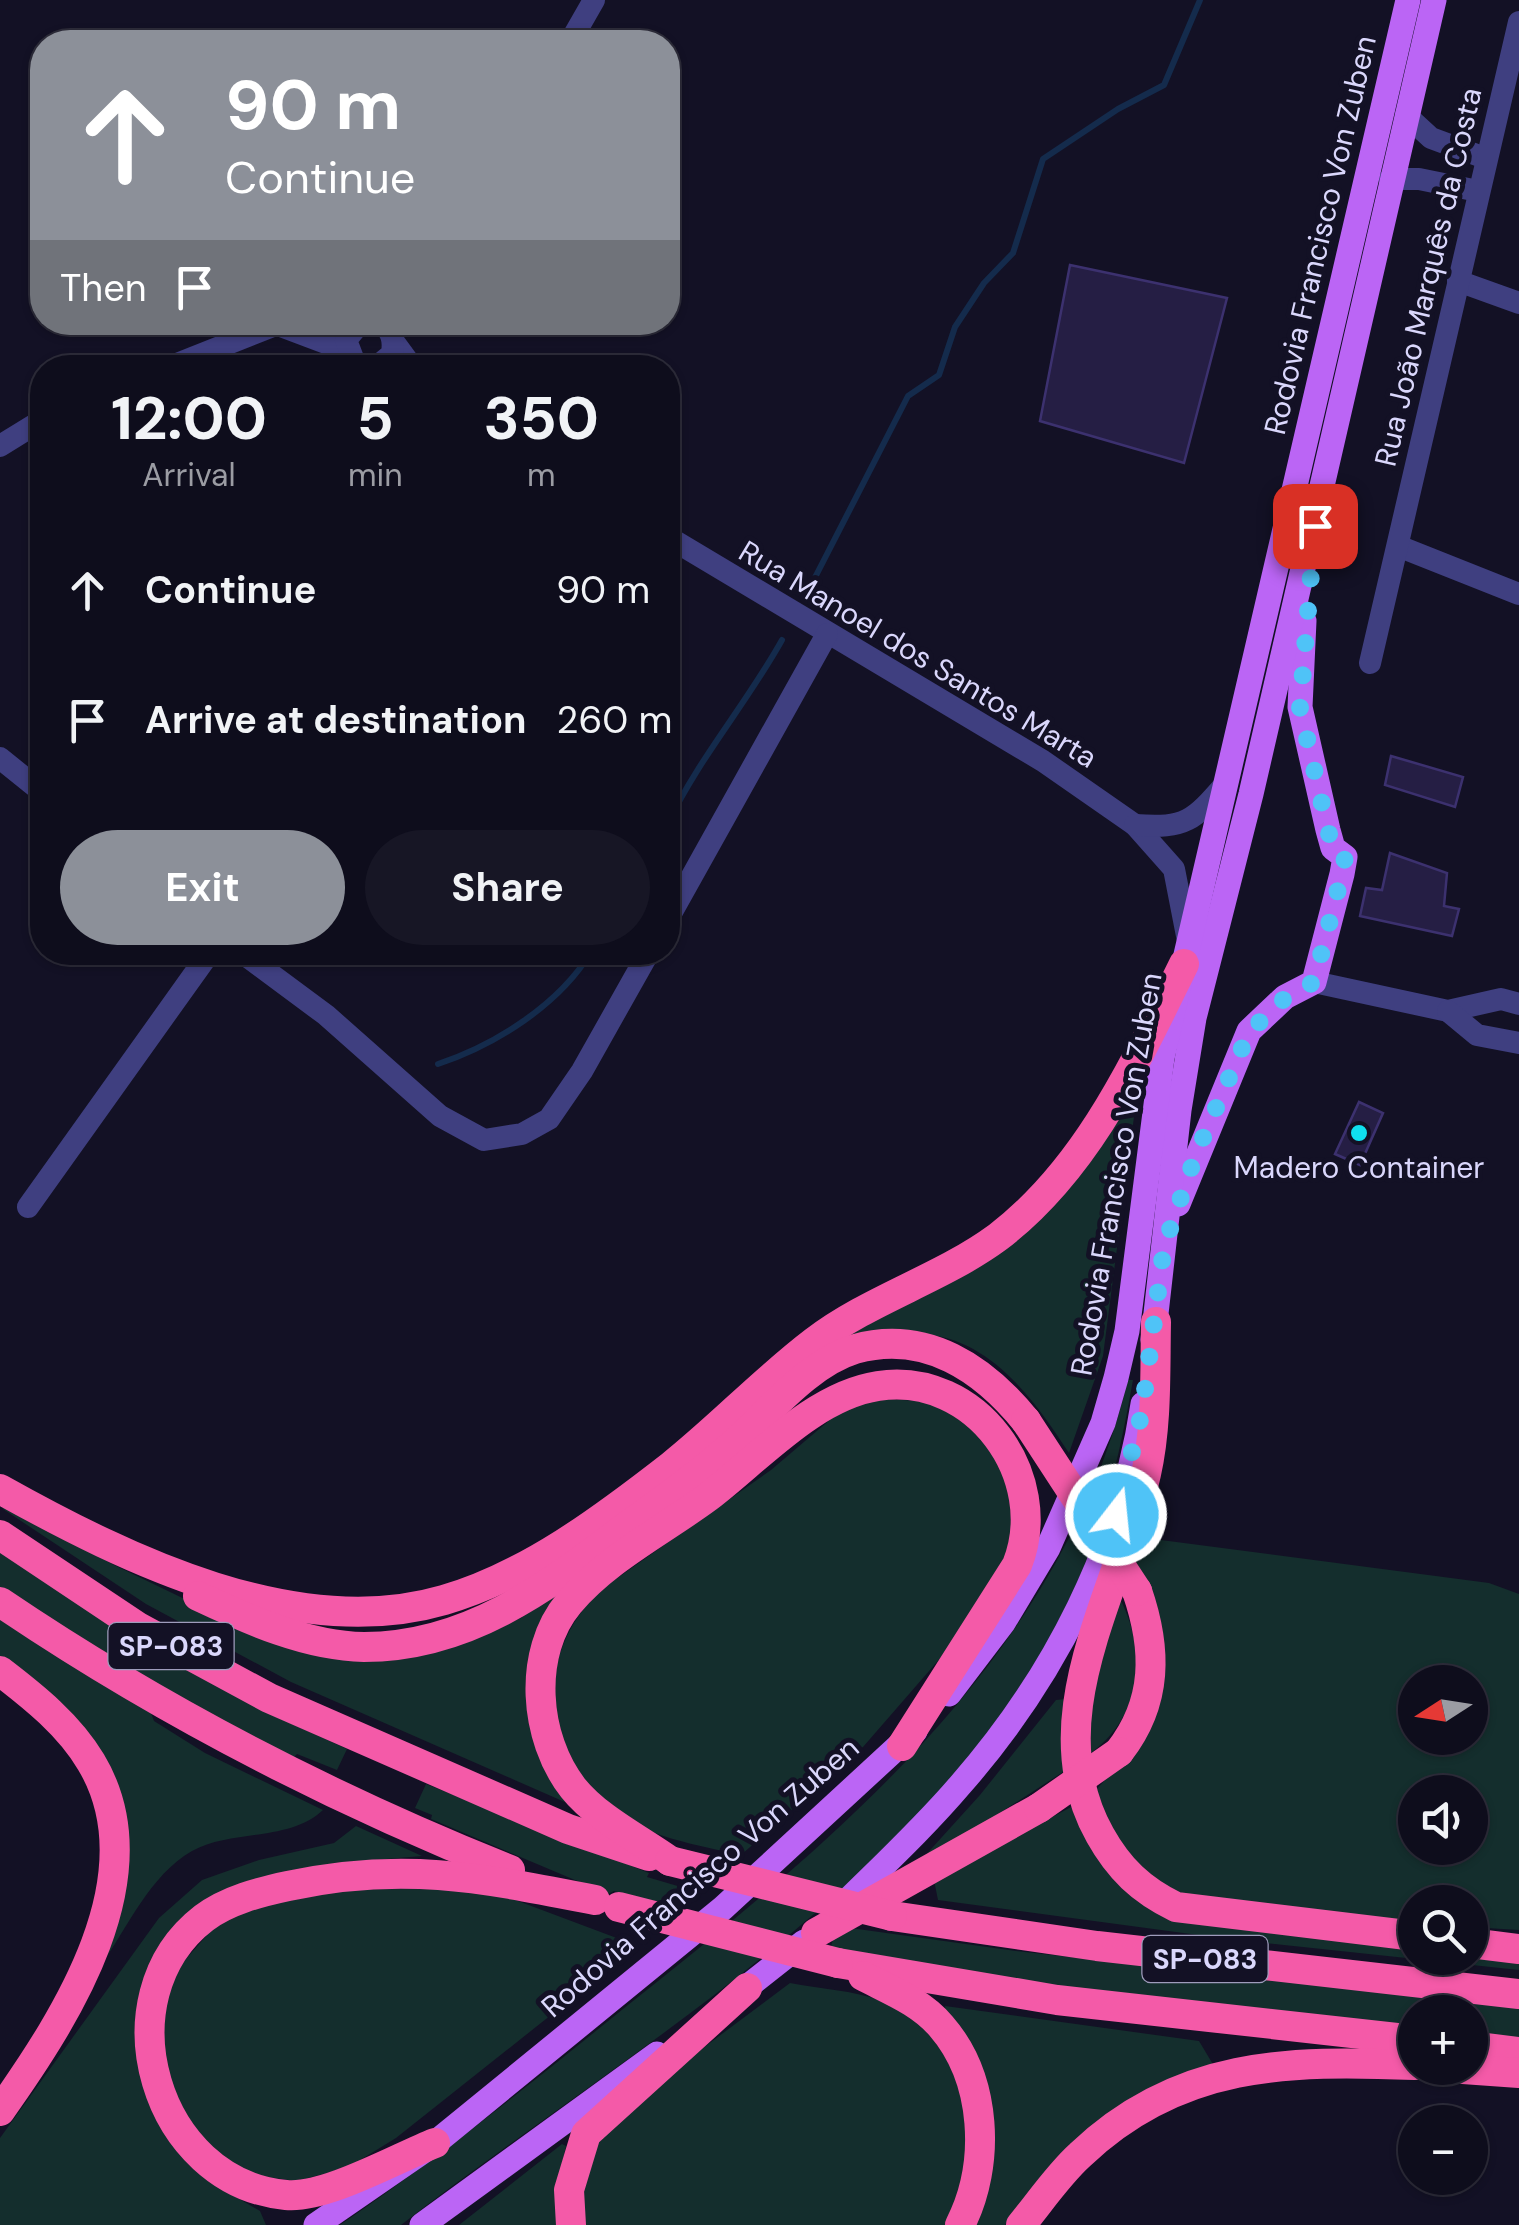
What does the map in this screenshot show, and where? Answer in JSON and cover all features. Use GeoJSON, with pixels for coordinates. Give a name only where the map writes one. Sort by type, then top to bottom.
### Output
{"type":"FeatureCollection","features":[{"type":"Feature","properties":{"kind":"highway"},"geometry":{"type":"LineString","coordinates":[[68,1527],[201,1581],[298,1610],[370,1614],[406,1608],[482,1587],[518,1570],[669,1468],[816,1340],[968,1256],[1026,1212],[1116,1102],[1186,956]]}},
{"type":"Feature","properties":{"kind":"highway"},"geometry":{"type":"LineString","coordinates":[[1156,1322],[1152,1440],[1145,1477],[1093,1641],[1077,1715],[1078,1768],[1096,1826],[1128,1874],[1148,1894],[1176,1907],[1398,1934]]}},
{"type":"Feature","properties":{"kind":"highway"},"geometry":{"type":"LineString","coordinates":[[0,1489],[150,1574],[282,1631],[363,1647],[401,1644],[474,1626],[518,1606],[712,1463],[824,1363],[855,1350],[914,1346],[950,1355],[1001,1390],[1026,1421],[1137,1591],[1150,1632],[1151,1679],[1141,1720],[1119,1752],[1039,1808],[816,1932]]}},
{"type":"Feature","properties":{"kind":"highway"},"geometry":{"type":"LineString","coordinates":[[670,1861],[589,1803],[558,1763],[542,1712],[541,1682],[554,1626],[597,1576],[831,1403],[882,1385],[936,1392],[975,1413],[1004,1443],[1016,1465],[1028,1516],[1027,1541],[1017,1565],[902,1746]]}},
{"type":"Feature","properties":{"kind":"highway","name":"SP-083"},"geometry":{"type":"LineString","coordinates":[[0,1535],[182,1652],[355,1736],[568,1830],[670,1861],[892,1916],[1135,1951],[1519,1994]]}},
{"type":"Feature","properties":{"kind":"highway","name":"SP-083"},"geometry":{"type":"LineString","coordinates":[[0,1602],[138,1692],[295,1777],[408,1829],[607,1903],[838,1962],[1057,2000],[1398,2038]]}},
{"type":"Feature","properties":{"kind":"highway"},"geometry":{"type":"LineString","coordinates":[[0,1670],[49,1711],[92,1763],[116,1830],[112,1891],[84,1974],[0,2111]]}},
{"type":"Feature","properties":{"kind":"highway"},"geometry":{"type":"LineString","coordinates":[[435,2142],[317,2191],[290,2196],[236,2179],[204,2157],[165,2111],[150,2059],[152,2000],[180,1942],[206,1916],[252,1894],[384,1871],[462,1874],[607,1903]]}},
{"type":"Feature","properties":{"kind":"highway"},"geometry":{"type":"LineString","coordinates":[[1488,1945],[1519,1948]]}},
{"type":"Feature","properties":{"kind":"highway"},"geometry":{"type":"LineString","coordinates":[[838,1962],[918,2005],[940,2025],[959,2051],[979,2113],[980,2152],[974,2190],[960,2225]]}},
{"type":"Feature","properties":{"kind":"highway"},"geometry":{"type":"LineString","coordinates":[[570,2225],[569,2190],[586,2134],[747,1988]]}},
{"type":"Feature","properties":{"kind":"highway"},"geometry":{"type":"LineString","coordinates":[[1488,2048],[1519,2052]]}},
{"type":"Feature","properties":{"kind":"highway"},"geometry":{"type":"LineString","coordinates":[[1021,2225],[1078,2156],[1157,2101],[1260,2066],[1294,2062],[1398,2065]]}},
{"type":"Feature","properties":{"kind":"highway"},"geometry":{"type":"LineString","coordinates":[[1488,2071],[1519,2073]]}},
{"type":"Feature","properties":{"kind":"main road","name":"Rodovia Francisco Von Zuben"},"geometry":{"type":"LineString","coordinates":[[316,2225],[435,2142],[723,1908],[902,1746],[976,1660],[1029,1584],[1103,1424],[1127,1332],[1162,1058],[1230,779],[1408,0]]}},
{"type":"Feature","properties":{"kind":"main road","name":"Rodovia Francisco Von Zuben"},"geometry":{"type":"LineString","coordinates":[[422,2225],[747,1988],[816,1932],[960,1786],[1003,1734],[1063,1642],[1091,1580],[1132,1461],[1156,1322],[1178,1110],[1194,1018],[1434,0]]}},
{"type":"Feature","properties":{"kind":"main road"},"geometry":{"type":"LineString","coordinates":[[1164,1247],[1196,1154],[1249,1032],[1286,997],[1314,982],[1345,857],[1333,848],[1300,708],[1304,618],[1319,495]]}},
{"type":"Feature","properties":{"kind":"street"},"geometry":{"type":"LineString","coordinates":[[577,30],[594,0]]}},
{"type":"Feature","properties":{"kind":"street","name":"Rua João Marquês da Costa"},"geometry":{"type":"LineString","coordinates":[[1370,663],[1486,158],[1508,107],[1519,22]]}},
{"type":"Feature","properties":{"kind":"street"},"geometry":{"type":"LineString","coordinates":[[1406,115],[1431,138],[1486,158]]}},
{"type":"Feature","properties":{"kind":"street"},"geometry":{"type":"LineString","coordinates":[[1390,179],[1419,178],[1478,191]]}},
{"type":"Feature","properties":{"kind":"street"},"geometry":{"type":"LineString","coordinates":[[1458,282],[1519,303]]}},
{"type":"Feature","properties":{"kind":"street"},"geometry":{"type":"LineString","coordinates":[[200,355],[252,335]]}},
{"type":"Feature","properties":{"kind":"street"},"geometry":{"type":"LineString","coordinates":[[304,335],[346,355]]}},
{"type":"Feature","properties":{"kind":"street"},"geometry":{"type":"LineString","coordinates":[[0,446],[30,427]]}},
{"type":"Feature","properties":{"kind":"street","name":"Rua Manoel dos Santos Marta"},"geometry":{"type":"LineString","coordinates":[[680,544],[1042,761],[1135,825],[1174,868],[1186,956]]}},
{"type":"Feature","properties":{"kind":"street"},"geometry":{"type":"LineString","coordinates":[[1398,546],[1519,594]]}},
{"type":"Feature","properties":{"kind":"street"},"geometry":{"type":"LineString","coordinates":[[680,898],[828,634]]}},
{"type":"Feature","properties":{"kind":"street"},"geometry":{"type":"LineString","coordinates":[[0,758],[30,782]]}},
{"type":"Feature","properties":{"kind":"street"},"geometry":{"type":"LineString","coordinates":[[1135,825],[1173,828],[1188,822],[1230,779]]}},
{"type":"Feature","properties":{"kind":"street"},"geometry":{"type":"LineString","coordinates":[[28,1207],[201,965]]}},
{"type":"Feature","properties":{"kind":"street"},"geometry":{"type":"LineString","coordinates":[[259,965],[326,1014],[440,1116],[484,1140],[522,1134],[549,1119],[582,1071],[641,965]]}},
{"type":"Feature","properties":{"kind":"street"},"geometry":{"type":"LineString","coordinates":[[1314,982],[1448,1011],[1501,999],[1519,1004]]}},
{"type":"Feature","properties":{"kind":"street"},"geometry":{"type":"LineString","coordinates":[[1448,1011],[1477,1034],[1519,1043]]}},
{"type":"Feature","properties":{"kind":"green space"},"geometry":{"type":"Polygon","coordinates":[[[1135,1109],[1103,1356],[1069,1453],[1007,1374],[967,1346],[943,1337],[918,1334],[841,1341],[871,1320],[967,1272],[1122,1111],[1135,1109]]]}},
{"type":"Feature","properties":{"kind":"green space"},"geometry":{"type":"Polygon","coordinates":[[[1128,1380],[1133,1380],[1109,1491],[1070,1598],[1013,1698],[942,1788],[862,1871],[774,1948],[401,2225],[340,2225],[486,2118],[708,1941],[862,1806],[932,1733],[996,1655],[1051,1571],[1096,1479],[1128,1380]]]}},
{"type":"Feature","properties":{"kind":"green space"},"geometry":{"type":"Polygon","coordinates":[[[869,1398],[935,1402],[977,1429],[1013,1486],[1012,1549],[956,1640],[863,1747],[741,1855],[672,1839],[624,1818],[586,1783],[569,1756],[558,1727],[554,1697],[557,1667],[566,1638],[606,1586],[771,1470],[845,1407],[869,1398]]]}},
{"type":"Feature","properties":{"kind":"green space"},"geometry":{"type":"Polygon","coordinates":[[[4,1502],[112,1564],[255,1633],[452,1646],[521,1618],[562,1590],[538,1644],[583,1810],[291,1682],[146,1604],[3,1509],[4,1502]]]}},
{"type":"Feature","properties":{"kind":"green space"},"geometry":{"type":"Polygon","coordinates":[[[1138,1537],[1489,1583],[1519,1594],[1519,1930],[1488,1928],[1488,1885],[1398,1885],[1398,1922],[1186,1900],[1124,1855],[1096,1790],[1135,1746],[1147,1582],[1131,1552],[1138,1537]]]}},
{"type":"Feature","properties":{"kind":"green space"},"geometry":{"type":"Polygon","coordinates":[[[0,1551],[266,1712],[347,1749],[337,1770],[297,1754],[293,1758],[188,1705],[0,1588],[0,1551]]]}},
{"type":"Feature","properties":{"kind":"green space"},"geometry":{"type":"Polygon","coordinates":[[[1118,1595],[1134,1638],[1135,1681],[1121,1721],[1089,1754],[1090,1696],[1118,1595]]]}},
{"type":"Feature","properties":{"kind":"green space"},"geometry":{"type":"Polygon","coordinates":[[[0,1618],[151,1713],[154,1721],[205,1753],[323,1810],[294,1827],[208,1844],[177,1861],[141,1903],[101,1965],[124,1885],[128,1834],[0,1659],[0,1618]]]}},
{"type":"Feature","properties":{"kind":"green space"},"geometry":{"type":"Polygon","coordinates":[[[1066,1699],[1063,1772],[913,1869],[980,1795],[1056,1700],[1066,1699]]]}},
{"type":"Feature","properties":{"kind":"green space"},"geometry":{"type":"Polygon","coordinates":[[[426,1784],[649,1873],[647,1877],[698,1892],[676,1908],[614,1891],[608,1894],[431,1819],[432,1815],[415,1808],[426,1784]]]}},
{"type":"Feature","properties":{"kind":"green space"},"geometry":{"type":"Polygon","coordinates":[[[1073,1806],[1130,1893],[1398,1941],[1398,1957],[938,1900],[934,1880],[1073,1806]]]}},
{"type":"Feature","properties":{"kind":"green space"},"geometry":{"type":"Polygon","coordinates":[[[356,1826],[422,1856],[339,1863],[227,1893],[138,2033],[231,2194],[260,2211],[266,2225],[0,2225],[0,2138],[159,1918],[202,1880],[259,1860],[334,1843],[356,1826]]]}},
{"type":"Feature","properties":{"kind":"green space"},"geometry":{"type":"Polygon","coordinates":[[[351,1883],[491,1891],[638,1946],[396,2138],[347,2168],[296,2181],[248,2174],[197,2139],[158,2054],[170,1977],[223,1917],[351,1883]]]}},
{"type":"Feature","properties":{"kind":"green space"},"geometry":{"type":"Polygon","coordinates":[[[836,1926],[1016,1951],[1418,1995],[1398,1995],[1398,2025],[1148,1999],[830,1951],[836,1926]]]}},
{"type":"Feature","properties":{"kind":"green space"},"geometry":{"type":"Polygon","coordinates":[[[1519,1956],[1519,1970],[1488,1967],[1488,1957],[1519,1956]]]}},
{"type":"Feature","properties":{"kind":"green space"},"geometry":{"type":"Polygon","coordinates":[[[790,1983],[881,2001],[905,2013],[941,2049],[961,2096],[967,2148],[964,2180],[947,2225],[579,2225],[591,2141],[651,2087],[790,1983]]]}},
{"type":"Feature","properties":{"kind":"green space"},"geometry":{"type":"Polygon","coordinates":[[[1488,2003],[1519,2006],[1519,2038],[1488,2035],[1488,2003]]]}},
{"type":"Feature","properties":{"kind":"green space"},"geometry":{"type":"Polygon","coordinates":[[[945,2006],[1199,2041],[1214,2066],[1057,2161],[1005,2225],[971,2225],[980,2207],[945,2006]]]}},
{"type":"Feature","properties":{"kind":"green space"},"geometry":{"type":"Polygon","coordinates":[[[562,2144],[566,2146],[560,2173],[559,2225],[459,2225],[562,2144]]]}},
{"type":"Feature","properties":{"kind":"building"},"geometry":{"type":"Polygon","coordinates":[[[1070,265],[1227,298],[1184,463],[1040,421],[1070,265]]]}},
{"type":"Feature","properties":{"kind":"building"},"geometry":{"type":"Polygon","coordinates":[[[1391,756],[1463,777],[1455,807],[1385,785],[1391,756]]]}},
{"type":"Feature","properties":{"kind":"building"},"geometry":{"type":"Polygon","coordinates":[[[1390,853],[1447,873],[1444,906],[1459,909],[1452,936],[1360,916],[1366,888],[1382,890],[1390,853]]]}},
{"type":"Feature","properties":{"kind":"building","name":"Madero Container"},"geometry":{"type":"Polygon","coordinates":[[[1359,1102],[1383,1113],[1360,1165],[1335,1154],[1359,1102]]]}},
{"type":"Feature","properties":{"kind":"waterway"},"geometry":{"type":"LineString","coordinates":[[805,597],[908,396],[939,375],[955,327],[984,283],[1013,253],[1043,159],[1118,109],[1164,85],[1200,0]]}},
{"type":"Feature","properties":{"kind":"waterway"},"geometry":{"type":"LineString","coordinates":[[680,801],[782,640]]}},
{"type":"Feature","properties":{"kind":"waterway"},"geometry":{"type":"LineString","coordinates":[[438,1064],[481,1046],[524,1021],[562,989],[582,965]]}},
{"type":"Feature","properties":{"kind":"place","name":"Madero Container"},"geometry":{"type":"Point","coordinates":[1359,1133]}},
{"type":"Feature","properties":{"kind":"route"},"geometry":{"type":"LineString","coordinates":[[1116,1515],[1142,1412],[1164,1247],[1196,1154],[1249,1032],[1286,997],[1314,982],[1342,874],[1345,857],[1333,848],[1300,708],[1304,618],[1315,526]]}}]}
